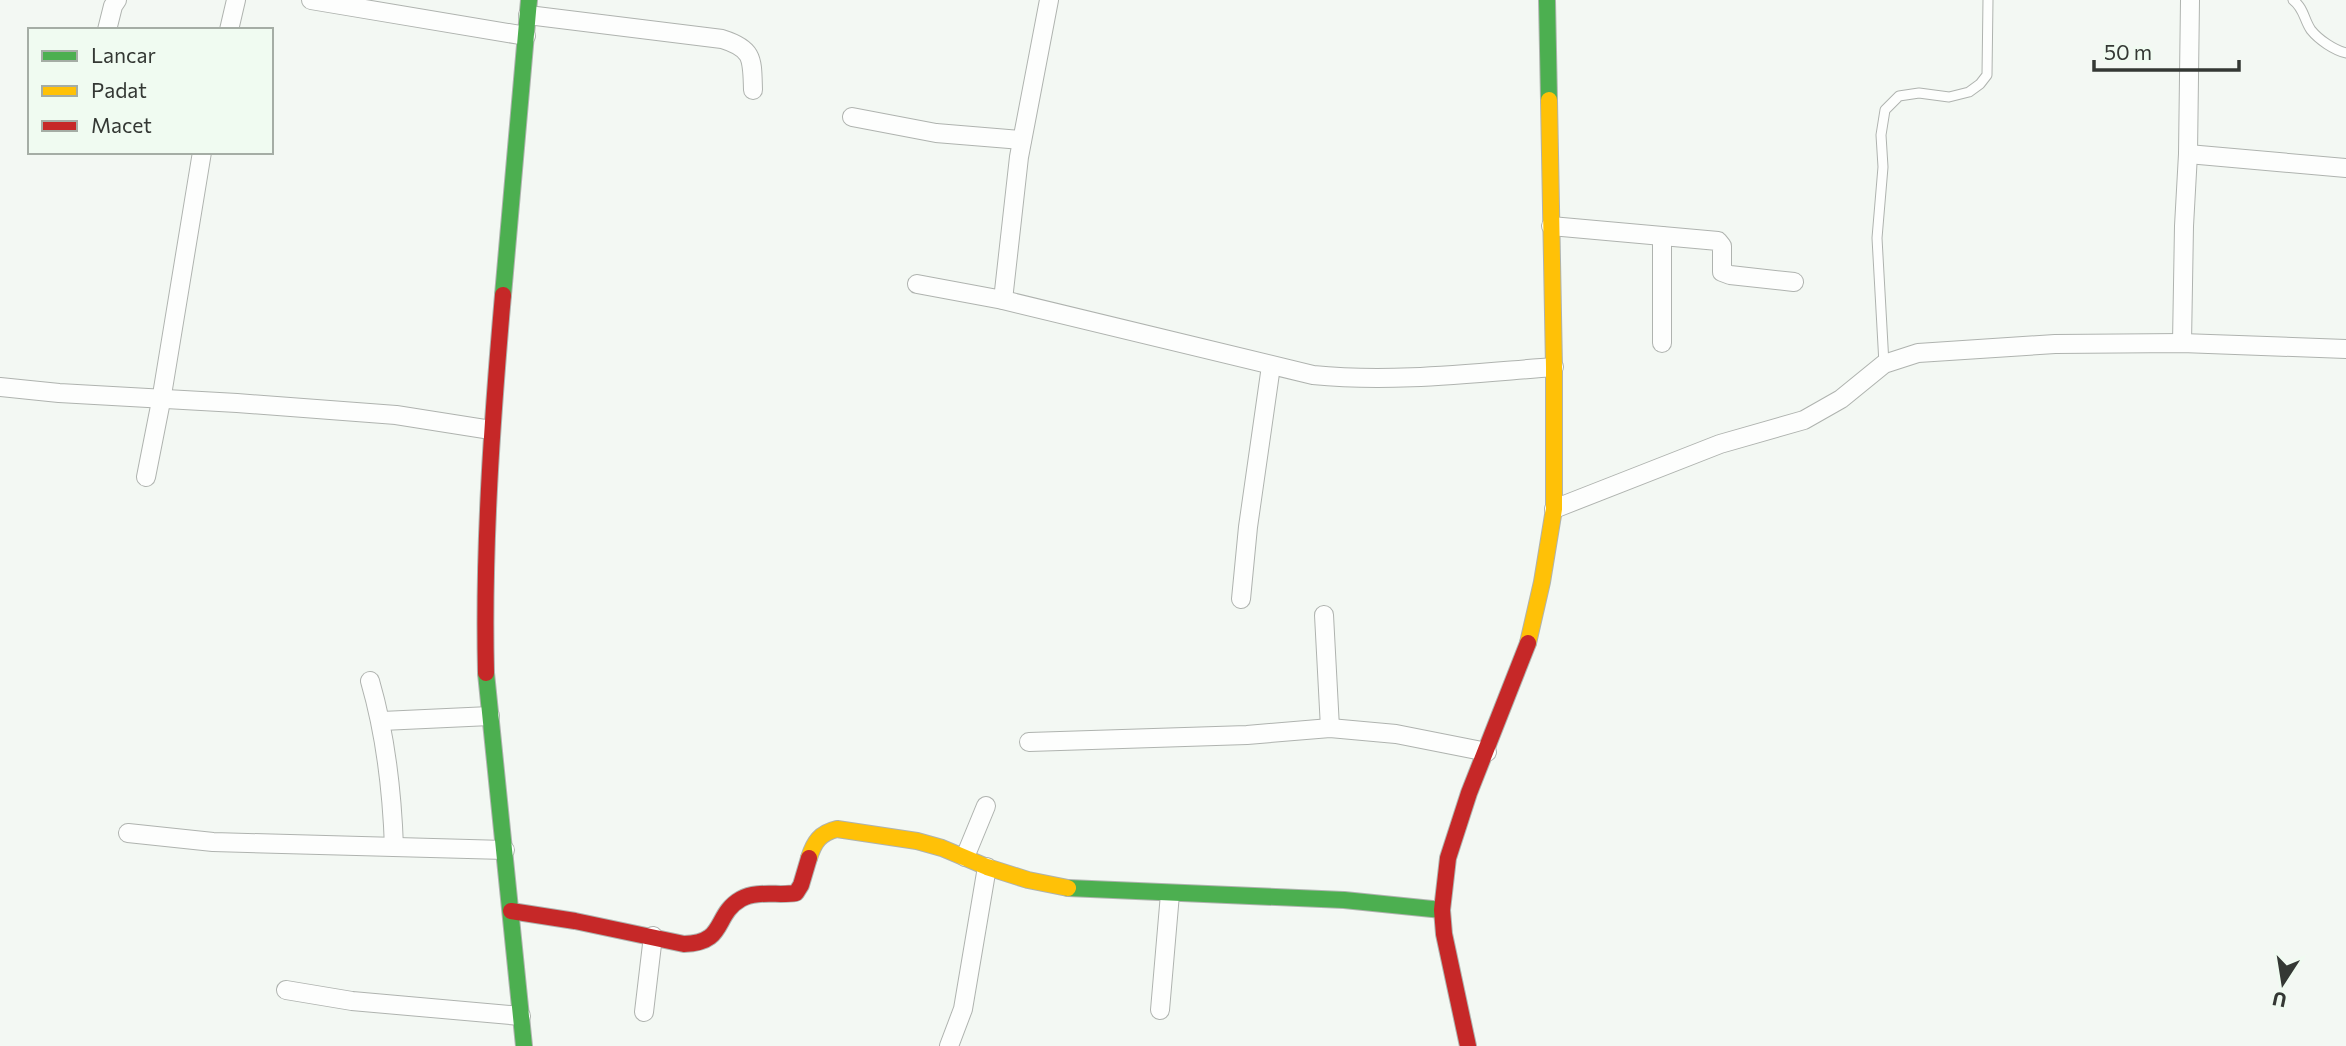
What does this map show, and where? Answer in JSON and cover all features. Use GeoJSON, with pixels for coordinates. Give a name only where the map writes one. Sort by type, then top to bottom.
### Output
{"type":"FeatureCollection","features":[{"type":"Feature","properties":{"kind":"street"},"geometry":{"type":"LineString","coordinates":[[108,28],[113,6],[122,0]]}},
{"type":"Feature","properties":{"kind":"street"},"geometry":{"type":"LineString","coordinates":[[229,28],[236,0]]}},
{"type":"Feature","properties":{"kind":"street"},"geometry":{"type":"LineString","coordinates":[[311,0],[526,36]]}},
{"type":"Feature","properties":{"kind":"street"},"geometry":{"type":"LineString","coordinates":[[1003,300],[1022,140],[1049,0]]}},
{"type":"Feature","properties":{"kind":"street"},"geometry":{"type":"LineString","coordinates":[[1468,1046],[1447,954],[1442,910],[1448,859],[1469,793],[1525,653],[1542,582],[1554,509],[1547,0]]}},
{"type":"Feature","properties":{"kind":"street"},"geometry":{"type":"LineString","coordinates":[[2182,342],[2190,0]]}},
{"type":"Feature","properties":{"kind":"street"},"geometry":{"type":"LineString","coordinates":[[524,1046],[486,680],[484,588],[491,430],[528,7],[722,39],[739,45],[748,54],[752,90]]}},
{"type":"Feature","properties":{"kind":"street"},"geometry":{"type":"LineString","coordinates":[[852,117],[936,134],[1022,140]]}},
{"type":"Feature","properties":{"kind":"street"},"geometry":{"type":"LineString","coordinates":[[146,477],[202,154]]}},
{"type":"Feature","properties":{"kind":"street"},"geometry":{"type":"LineString","coordinates":[[2188,154],[2346,168]]}},
{"type":"Feature","properties":{"kind":"street"},"geometry":{"type":"LineString","coordinates":[[1550,226],[1718,241],[1723,246],[1722,272],[1794,282]]}},
{"type":"Feature","properties":{"kind":"street"},"geometry":{"type":"LineString","coordinates":[[1661,343],[1662,236]]}},
{"type":"Feature","properties":{"kind":"street"},"geometry":{"type":"LineString","coordinates":[[916,284],[1003,300],[1313,375],[1352,379],[1409,378],[1554,367]]}},
{"type":"Feature","properties":{"kind":"street"},"geometry":{"type":"LineString","coordinates":[[1554,509],[1720,444],[1804,419],[1841,400],[1884,364],[1918,353],[2055,344],[2182,342],[2346,349]]}},
{"type":"Feature","properties":{"kind":"street"},"geometry":{"type":"LineString","coordinates":[[1241,600],[1248,527],[1271,366]]}},
{"type":"Feature","properties":{"kind":"street"},"geometry":{"type":"LineString","coordinates":[[0,387],[161,401],[237,403],[396,415],[491,430]]}},
{"type":"Feature","properties":{"kind":"street"},"geometry":{"type":"LineString","coordinates":[[1324,615],[1330,728]]}},
{"type":"Feature","properties":{"kind":"street"},"geometry":{"type":"LineString","coordinates":[[370,681],[382,721],[390,775],[394,847]]}},
{"type":"Feature","properties":{"kind":"street"},"geometry":{"type":"LineString","coordinates":[[382,721],[491,716]]}},
{"type":"Feature","properties":{"kind":"street"},"geometry":{"type":"LineString","coordinates":[[1029,741],[1247,735],[1330,728],[1396,734],[1487,752]]}},
{"type":"Feature","properties":{"kind":"street"},"geometry":{"type":"LineString","coordinates":[[964,857],[986,806]]}},
{"type":"Feature","properties":{"kind":"street"},"geometry":{"type":"LineString","coordinates":[[511,911],[684,944],[702,943],[714,933],[734,903],[741,898],[796,893],[802,884],[813,845],[821,834],[837,830],[867,832],[917,841],[1028,880],[1068,888],[1344,900],[1442,910]]}},
{"type":"Feature","properties":{"kind":"street"},"geometry":{"type":"LineString","coordinates":[[128,833],[213,842],[505,850]]}},
{"type":"Feature","properties":{"kind":"street"},"geometry":{"type":"LineString","coordinates":[[949,1046],[962,1009],[987,867]]}},
{"type":"Feature","properties":{"kind":"street"},"geometry":{"type":"LineString","coordinates":[[1160,1010],[1170,894]]}},
{"type":"Feature","properties":{"kind":"street"},"geometry":{"type":"LineString","coordinates":[[644,1013],[653,936]]}},
{"type":"Feature","properties":{"kind":"street"},"geometry":{"type":"LineString","coordinates":[[286,990],[365,1002],[521,1016]]}},
{"type":"Feature","properties":{"kind":"lane"},"geometry":{"type":"LineString","coordinates":[[1884,364],[1877,238],[1883,167],[1881,135],[1885,110],[1899,96],[1919,93],[1949,97],[1969,92],[1980,84],[1987,75],[1988,0]]}},
{"type":"Feature","properties":{"kind":"lane"},"geometry":{"type":"LineString","coordinates":[[2293,0],[2301,6],[2312,30],[2336,51],[2346,53]]}},
{"type":"Feature","properties":{"kind":"traffic: fast"},"geometry":{"type":"LineString","coordinates":[[503,295],[529,0]]}},
{"type":"Feature","properties":{"kind":"traffic: fast"},"geometry":{"type":"LineString","coordinates":[[1547,0],[1549,100]]}},
{"type":"Feature","properties":{"kind":"traffic: fast"},"geometry":{"type":"LineString","coordinates":[[486,673],[524,1046]]}},
{"type":"Feature","properties":{"kind":"traffic: fast"},"geometry":{"type":"LineString","coordinates":[[1068,888],[1344,900],[1442,910]]}},
{"type":"Feature","properties":{"kind":"traffic: slow"},"geometry":{"type":"LineString","coordinates":[[1528,643],[1542,582],[1554,509],[1549,100]]}},
{"type":"Feature","properties":{"kind":"traffic: slow"},"geometry":{"type":"LineString","coordinates":[[809,858],[818,839],[837,829],[917,841],[1028,880],[1068,888]]}},
{"type":"Feature","properties":{"kind":"traffic: jam"},"geometry":{"type":"LineString","coordinates":[[486,673],[489,484],[503,295]]}},
{"type":"Feature","properties":{"kind":"traffic: jam"},"geometry":{"type":"LineString","coordinates":[[1468,1046],[1444,934],[1442,910],[1448,858],[1469,793],[1528,643]]}},
{"type":"Feature","properties":{"kind":"traffic: jam"},"geometry":{"type":"LineString","coordinates":[[511,911],[575,921],[684,944],[698,942],[714,934],[732,905],[741,899],[754,895],[796,893],[809,858]]}}]}
